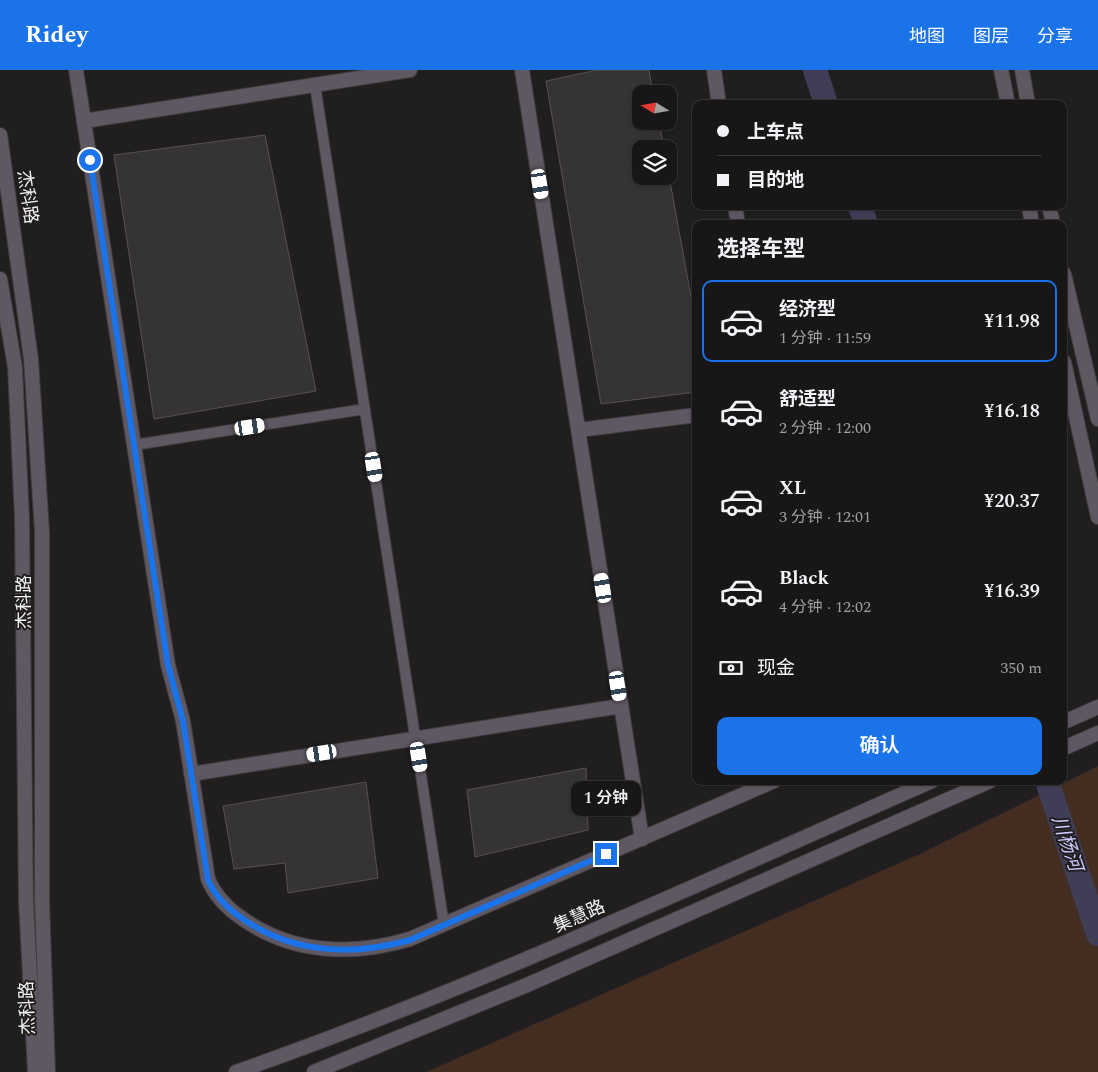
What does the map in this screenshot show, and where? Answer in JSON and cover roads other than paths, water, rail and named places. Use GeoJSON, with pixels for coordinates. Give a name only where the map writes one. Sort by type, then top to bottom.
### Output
{"type":"FeatureCollection","features":[{"type":"Feature","properties":{"kind":"street"},"geometry":{"type":"LineString","coordinates":[[76,70],[168,665],[183,721],[208,880],[221,901],[257,929],[311,948],[337,951],[388,946],[410,940],[765,785]]}},
{"type":"Feature","properties":{"kind":"street"},"geometry":{"type":"LineString","coordinates":[[84,122],[410,70]]}},
{"type":"Feature","properties":{"kind":"street"},"geometry":{"type":"LineString","coordinates":[[522,70],[642,839]]}},
{"type":"Feature","properties":{"kind":"street"},"geometry":{"type":"LineString","coordinates":[[714,70],[718,100]]}},
{"type":"Feature","properties":{"kind":"street"},"geometry":{"type":"LineString","coordinates":[[1001,70],[1007,100]]}},
{"type":"Feature","properties":{"kind":"street"},"geometry":{"type":"LineString","coordinates":[[1022,70],[1027,100]]}},
{"type":"Feature","properties":{"kind":"street","name":"杰科路"},"geometry":{"type":"LineString","coordinates":[[0,135],[32,359],[42,532],[42,901],[48,1072]]}},
{"type":"Feature","properties":{"kind":"street","name":"杰科路"},"geometry":{"type":"LineString","coordinates":[[0,279],[15,367],[22,508],[26,902],[35,1072]]}},
{"type":"Feature","properties":{"kind":"street"},"geometry":{"type":"LineString","coordinates":[[1067,287],[1098,419]]}},
{"type":"Feature","properties":{"kind":"street"},"geometry":{"type":"LineString","coordinates":[[1067,376],[1098,517]]}},
{"type":"Feature","properties":{"kind":"street"},"geometry":{"type":"LineString","coordinates":[[579,430],[692,416]]}},
{"type":"Feature","properties":{"kind":"street"},"geometry":{"type":"LineString","coordinates":[[191,774],[621,706]]}},
{"type":"Feature","properties":{"kind":"street"},"geometry":{"type":"LineString","coordinates":[[1067,721],[1098,707]]}},
{"type":"Feature","properties":{"kind":"street"},"geometry":{"type":"LineString","coordinates":[[1068,746],[1098,733]]}},
{"type":"Feature","properties":{"kind":"street","name":"集慧路"},"geometry":{"type":"LineString","coordinates":[[236,1072],[312,1045],[518,963],[923,785]]}},
{"type":"Feature","properties":{"kind":"street"},"geometry":{"type":"LineString","coordinates":[[314,1072],[527,985],[981,785]]}},
{"type":"Feature","properties":{"kind":"lane"},"geometry":{"type":"LineString","coordinates":[[315,85],[444,924]]}},
{"type":"Feature","properties":{"kind":"lane"},"geometry":{"type":"LineString","coordinates":[[134,445],[365,409]]}},
{"type":"Feature","properties":{"kind":"waterway","name":"川杨河"},"geometry":{"type":"LineString","coordinates":[[815,70],[825,100]]}},
{"type":"Feature","properties":{"kind":"waterway","name":"川杨河"},"geometry":{"type":"LineString","coordinates":[[861,210],[865,220]]}},
{"type":"Feature","properties":{"kind":"waterway","name":"川杨河"},"geometry":{"type":"LineString","coordinates":[[1048,785],[1098,934]]}}]}
